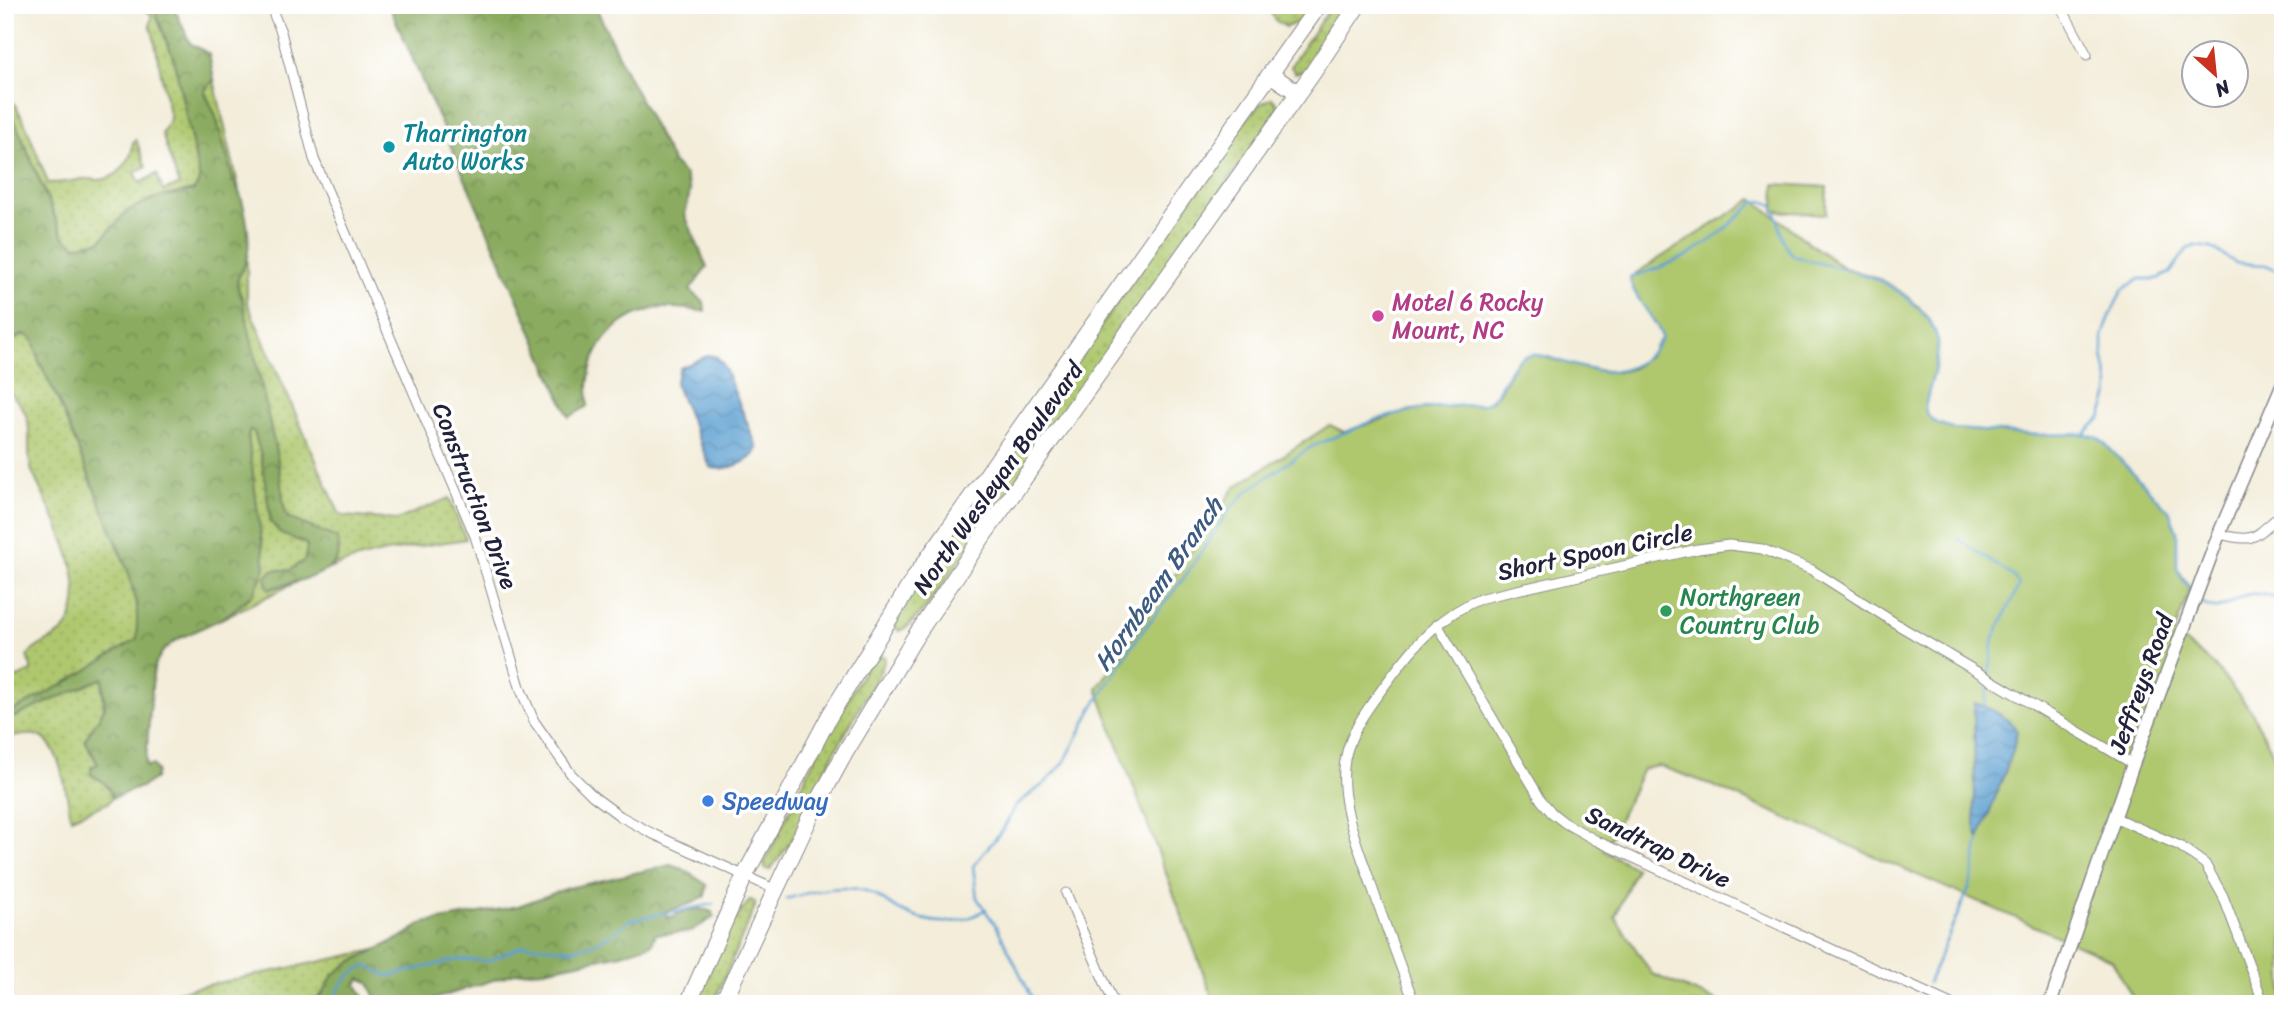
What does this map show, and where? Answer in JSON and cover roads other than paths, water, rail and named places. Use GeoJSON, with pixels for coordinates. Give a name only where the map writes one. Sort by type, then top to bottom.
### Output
{"type":"FeatureCollection","features":[{"type":"Feature","properties":{"kind":"highway","name":"North Wesleyan Boulevard"},"geometry":{"type":"LineString","coordinates":[[688,1004],[745,875],[831,715],[917,574],[1319,5]]}},
{"type":"Feature","properties":{"kind":"highway","name":"North Wesleyan Boulevard"},"geometry":{"type":"LineString","coordinates":[[722,1004],[774,889],[846,751],[905,653],[982,538],[1358,5]]}},
{"type":"Feature","properties":{"kind":"highway"},"geometry":{"type":"LineString","coordinates":[[1270,74],[1298,93]]}},
{"type":"Feature","properties":{"kind":"highway"},"geometry":{"type":"LineString","coordinates":[[878,636],[905,653]]}},
{"type":"Feature","properties":{"kind":"street","name":"Construction Drive"},"geometry":{"type":"LineString","coordinates":[[270,5],[281,32],[314,159],[478,543],[521,691],[534,721],[571,774],[593,796],[620,816],[653,834],[774,889]]}},
{"type":"Feature","properties":{"kind":"street"},"geometry":{"type":"LineString","coordinates":[[2060,5],[2087,55]]}},
{"type":"Feature","properties":{"kind":"street","name":"Jeffreys Road"},"geometry":{"type":"LineString","coordinates":[[2050,1004],[2133,764],[2219,534],[2283,383]]}},
{"type":"Feature","properties":{"kind":"street"},"geometry":{"type":"LineString","coordinates":[[2219,534],[2247,540],[2256,537],[2283,513]]}},
{"type":"Feature","properties":{"kind":"street","name":"Short Spoon Circle"},"geometry":{"type":"LineString","coordinates":[[1415,1004],[1348,811],[1344,775],[1350,743],[1357,726],[1396,670],[1437,624],[1465,605],[1500,592],[1706,547],[1729,545],[1762,549],[1812,570],[1903,628],[2133,764]]}},
{"type":"Feature","properties":{"kind":"street","name":"Sandtrap Drive"},"geometry":{"type":"LineString","coordinates":[[1437,624],[1531,786],[1552,813],[1565,823],[1597,841],[1951,1004]]}},
{"type":"Feature","properties":{"kind":"street"},"geometry":{"type":"LineString","coordinates":[[2116,818],[2180,846],[2205,864],[2223,895],[2264,1004]]}},
{"type":"Feature","properties":{"kind":"street"},"geometry":{"type":"LineString","coordinates":[[1066,893],[1114,1004]]}},
{"type":"Feature","properties":{"kind":"water"},"geometry":{"type":"Polygon","coordinates":[[[709,355],[717,357],[723,364],[758,449],[743,462],[722,469],[710,467],[675,383],[680,368],[709,355]]]}},
{"type":"Feature","properties":{"kind":"water"},"geometry":{"type":"Polygon","coordinates":[[[1974,703],[1998,713],[2017,731],[2013,751],[1979,840],[1975,824],[1974,703]]]}},
{"type":"Feature","properties":{"kind":"waterway","name":"Hornbeam Branch"},"geometry":{"type":"LineString","coordinates":[[1035,1004],[998,929],[977,898],[973,866],[1004,828],[1015,806],[1045,783],[1064,763],[1093,707],[1138,637],[1183,579],[1229,510],[1251,488],[1311,447],[1377,419],[1424,408],[1484,404],[1496,393],[1514,365],[1526,356],[1542,356],[1603,371],[1635,365],[1653,351],[1662,337],[1635,292],[1630,277],[1687,256],[1717,236],[1755,202],[1764,201],[1773,205],[1783,239],[1794,256],[1876,279],[1906,297],[1927,317],[1935,331],[1938,348],[1925,408],[1927,415],[1936,423],[1954,429],[2040,435],[2083,434],[2097,437],[2169,511],[2177,531],[2177,568],[2192,591]]}},
{"type":"Feature","properties":{"kind":"waterway"},"geometry":{"type":"LineString","coordinates":[[2085,433],[2101,418],[2108,397],[2103,336],[2123,289],[2140,279],[2157,279],[2170,273],[2187,249],[2195,246],[2212,248],[2236,263],[2266,265],[2283,273]]}},
{"type":"Feature","properties":{"kind":"waterway"},"geometry":{"type":"LineString","coordinates":[[1957,538],[2014,577],[2019,585],[1994,638],[1989,675]]}},
{"type":"Feature","properties":{"kind":"waterway","name":"Hornbeam Branch"},"geometry":{"type":"LineString","coordinates":[[2198,599],[2212,608],[2225,606],[2250,594],[2283,601]]}},
{"type":"Feature","properties":{"kind":"waterway"},"geometry":{"type":"LineString","coordinates":[[1985,706],[1988,682]]}},
{"type":"Feature","properties":{"kind":"waterway"},"geometry":{"type":"LineString","coordinates":[[1928,983],[1970,886],[1979,840]]}},
{"type":"Feature","properties":{"kind":"waterway","name":"Hornbeam Branch"},"geometry":{"type":"LineString","coordinates":[[786,899],[826,889],[856,889],[871,893],[898,910],[935,922],[966,919],[986,909]]}},
{"type":"Feature","properties":{"kind":"waterway","name":"Hornbeam Branch"},"geometry":{"type":"LineString","coordinates":[[335,1004],[341,985],[356,971],[368,966],[388,976],[460,959],[488,961],[524,945],[573,949],[592,944],[615,932],[630,920],[713,904]]}},
{"type":"Feature","properties":{"kind":"place","name":"Tharrington Auto Works"},"geometry":{"type":"Point","coordinates":[389,147]}},
{"type":"Feature","properties":{"kind":"place","name":"Motel 6 Rocky Mount, NC"},"geometry":{"type":"Point","coordinates":[1378,316]}},
{"type":"Feature","properties":{"kind":"place","name":"Northgreen Country Club"},"geometry":{"type":"Point","coordinates":[1666,611]}},
{"type":"Feature","properties":{"kind":"place","name":"Speedway"},"geometry":{"type":"Point","coordinates":[708,801]}}]}
